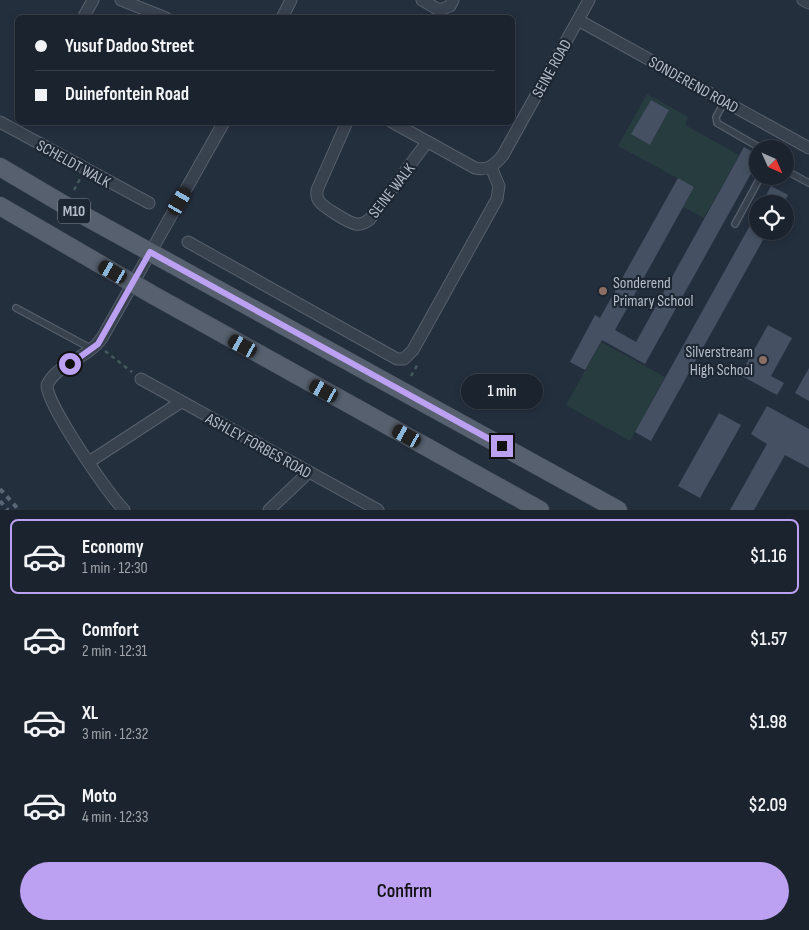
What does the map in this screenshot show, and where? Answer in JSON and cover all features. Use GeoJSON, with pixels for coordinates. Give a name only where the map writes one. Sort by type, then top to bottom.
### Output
{"type":"FeatureCollection","features":[{"type":"Feature","properties":{"kind":"main road","name":"M10"},"geometry":{"type":"LineString","coordinates":[[0,166],[61,203],[618,510]]}},
{"type":"Feature","properties":{"kind":"main road","name":"M10"},"geometry":{"type":"LineString","coordinates":[[0,206],[132,284],[540,510]]}},
{"type":"Feature","properties":{"kind":"street"},"geometry":{"type":"LineString","coordinates":[[85,15],[93,0]]}},
{"type":"Feature","properties":{"kind":"street"},"geometry":{"type":"LineString","coordinates":[[121,0],[159,15]]}},
{"type":"Feature","properties":{"kind":"street"},"geometry":{"type":"LineString","coordinates":[[284,15],[291,0]]}},
{"type":"Feature","properties":{"kind":"street"},"geometry":{"type":"LineString","coordinates":[[422,0],[439,10],[450,6],[453,0]]}},
{"type":"Feature","properties":{"kind":"street","name":"SEINE ROAD"},"geometry":{"type":"LineString","coordinates":[[491,167],[503,155],[590,0]]}},
{"type":"Feature","properties":{"kind":"street"},"geometry":{"type":"LineString","coordinates":[[803,0],[809,3]]}},
{"type":"Feature","properties":{"kind":"street"},"geometry":{"type":"LineString","coordinates":[[133,15],[137,6]]}},
{"type":"Feature","properties":{"kind":"street","name":"SONDEREND ROAD"},"geometry":{"type":"LineString","coordinates":[[578,20],[809,148]]}},
{"type":"Feature","properties":{"kind":"street","name":"SCHELDT WALK"},"geometry":{"type":"LineString","coordinates":[[0,122],[149,204]]}},
{"type":"Feature","properties":{"kind":"street"},"geometry":{"type":"LineString","coordinates":[[124,510],[89,462],[47,391],[50,380],[55,375],[98,349],[102,338],[222,125]]}},
{"type":"Feature","properties":{"kind":"street","name":"SEINE WALK"},"geometry":{"type":"LineString","coordinates":[[346,125],[317,190],[317,196],[319,203],[325,208],[353,224],[365,223],[370,219],[427,142]]}},
{"type":"Feature","properties":{"kind":"street"},"geometry":{"type":"LineString","coordinates":[[188,242],[397,359],[404,358],[413,350],[497,199],[499,186],[491,167],[482,170],[475,168],[397,125]]}},
{"type":"Feature","properties":{"kind":"street","name":"ASHLEY FORBES ROAD"},"geometry":{"type":"LineString","coordinates":[[138,376],[181,402],[378,510]]}},
{"type":"Feature","properties":{"kind":"street"},"geometry":{"type":"LineString","coordinates":[[89,462],[181,402]]}},
{"type":"Feature","properties":{"kind":"street"},"geometry":{"type":"LineString","coordinates":[[269,510],[309,472]]}},
{"type":"Feature","properties":{"kind":"lane"},"geometry":{"type":"LineString","coordinates":[[725,101],[716,117],[717,123],[749,141]]}},
{"type":"Feature","properties":{"kind":"lane"},"geometry":{"type":"LineString","coordinates":[[794,175],[809,183]]}},
{"type":"Feature","properties":{"kind":"lane"},"geometry":{"type":"LineString","coordinates":[[735,224],[757,185]]}},
{"type":"Feature","properties":{"kind":"lane"},"geometry":{"type":"LineString","coordinates":[[16,308],[98,349]]}},
{"type":"Feature","properties":{"kind":"path"},"geometry":{"type":"LineString","coordinates":[[98,349],[138,376]]}},
{"type":"Feature","properties":{"kind":"green space"},"geometry":{"type":"Polygon","coordinates":[[[647,94],[688,117],[685,125],[739,155],[704,218],[683,207],[694,187],[618,146],[647,94]],[[651,100],[632,134],[650,145],[669,110],[651,100]]]}},
{"type":"Feature","properties":{"kind":"green space"},"geometry":{"type":"Polygon","coordinates":[[[601,342],[665,377],[630,441],[566,405],[601,342]]]}},
{"type":"Feature","properties":{"kind":"building"},"geometry":{"type":"Polygon","coordinates":[[[651,100],[669,110],[650,145],[631,134],[651,100]]]}},
{"type":"Feature","properties":{"kind":"building"},"geometry":{"type":"Polygon","coordinates":[[[744,147],[749,150],[749,177],[645,364],[602,340],[585,370],[570,362],[595,315],[600,318],[678,178],[694,187],[615,330],[636,342],[744,147]]]}},
{"type":"Feature","properties":{"kind":"building"},"geometry":{"type":"Polygon","coordinates":[[[771,186],[788,195],[766,195],[771,186]]]}},
{"type":"Feature","properties":{"kind":"building"},"geometry":{"type":"Polygon","coordinates":[[[749,227],[749,240],[763,240],[651,441],[635,432],[749,227]]]}},
{"type":"Feature","properties":{"kind":"building"},"geometry":{"type":"Polygon","coordinates":[[[768,325],[792,338],[771,376],[784,383],[777,395],[740,375],[768,325]]]}},
{"type":"Feature","properties":{"kind":"building"},"geometry":{"type":"Polygon","coordinates":[[[809,368],[809,401],[795,393],[809,368]]]}},
{"type":"Feature","properties":{"kind":"building"},"geometry":{"type":"Polygon","coordinates":[[[767,406],[809,429],[809,468],[785,455],[754,510],[730,510],[767,444],[751,434],[767,406]]]}},
{"type":"Feature","properties":{"kind":"building"},"geometry":{"type":"Polygon","coordinates":[[[719,413],[741,425],[700,498],[678,486],[719,413]]]}},
{"type":"Feature","properties":{"kind":"railway"},"geometry":{"type":"LineString","coordinates":[[0,489],[19,510]]}},
{"type":"Feature","properties":{"kind":"railway"},"geometry":{"type":"LineString","coordinates":[[0,501],[8,510]]}},
{"type":"Feature","properties":{"kind":"place","name":"Sonderend Primary School"},"geometry":{"type":"Point","coordinates":[603,291]}},
{"type":"Feature","properties":{"kind":"place","name":"Silverstream High School"},"geometry":{"type":"Point","coordinates":[763,360]}},
{"type":"Feature","properties":{"kind":"route"},"geometry":{"type":"LineString","coordinates":[[70,364],[98,344],[150,252],[502,446]]}}]}
